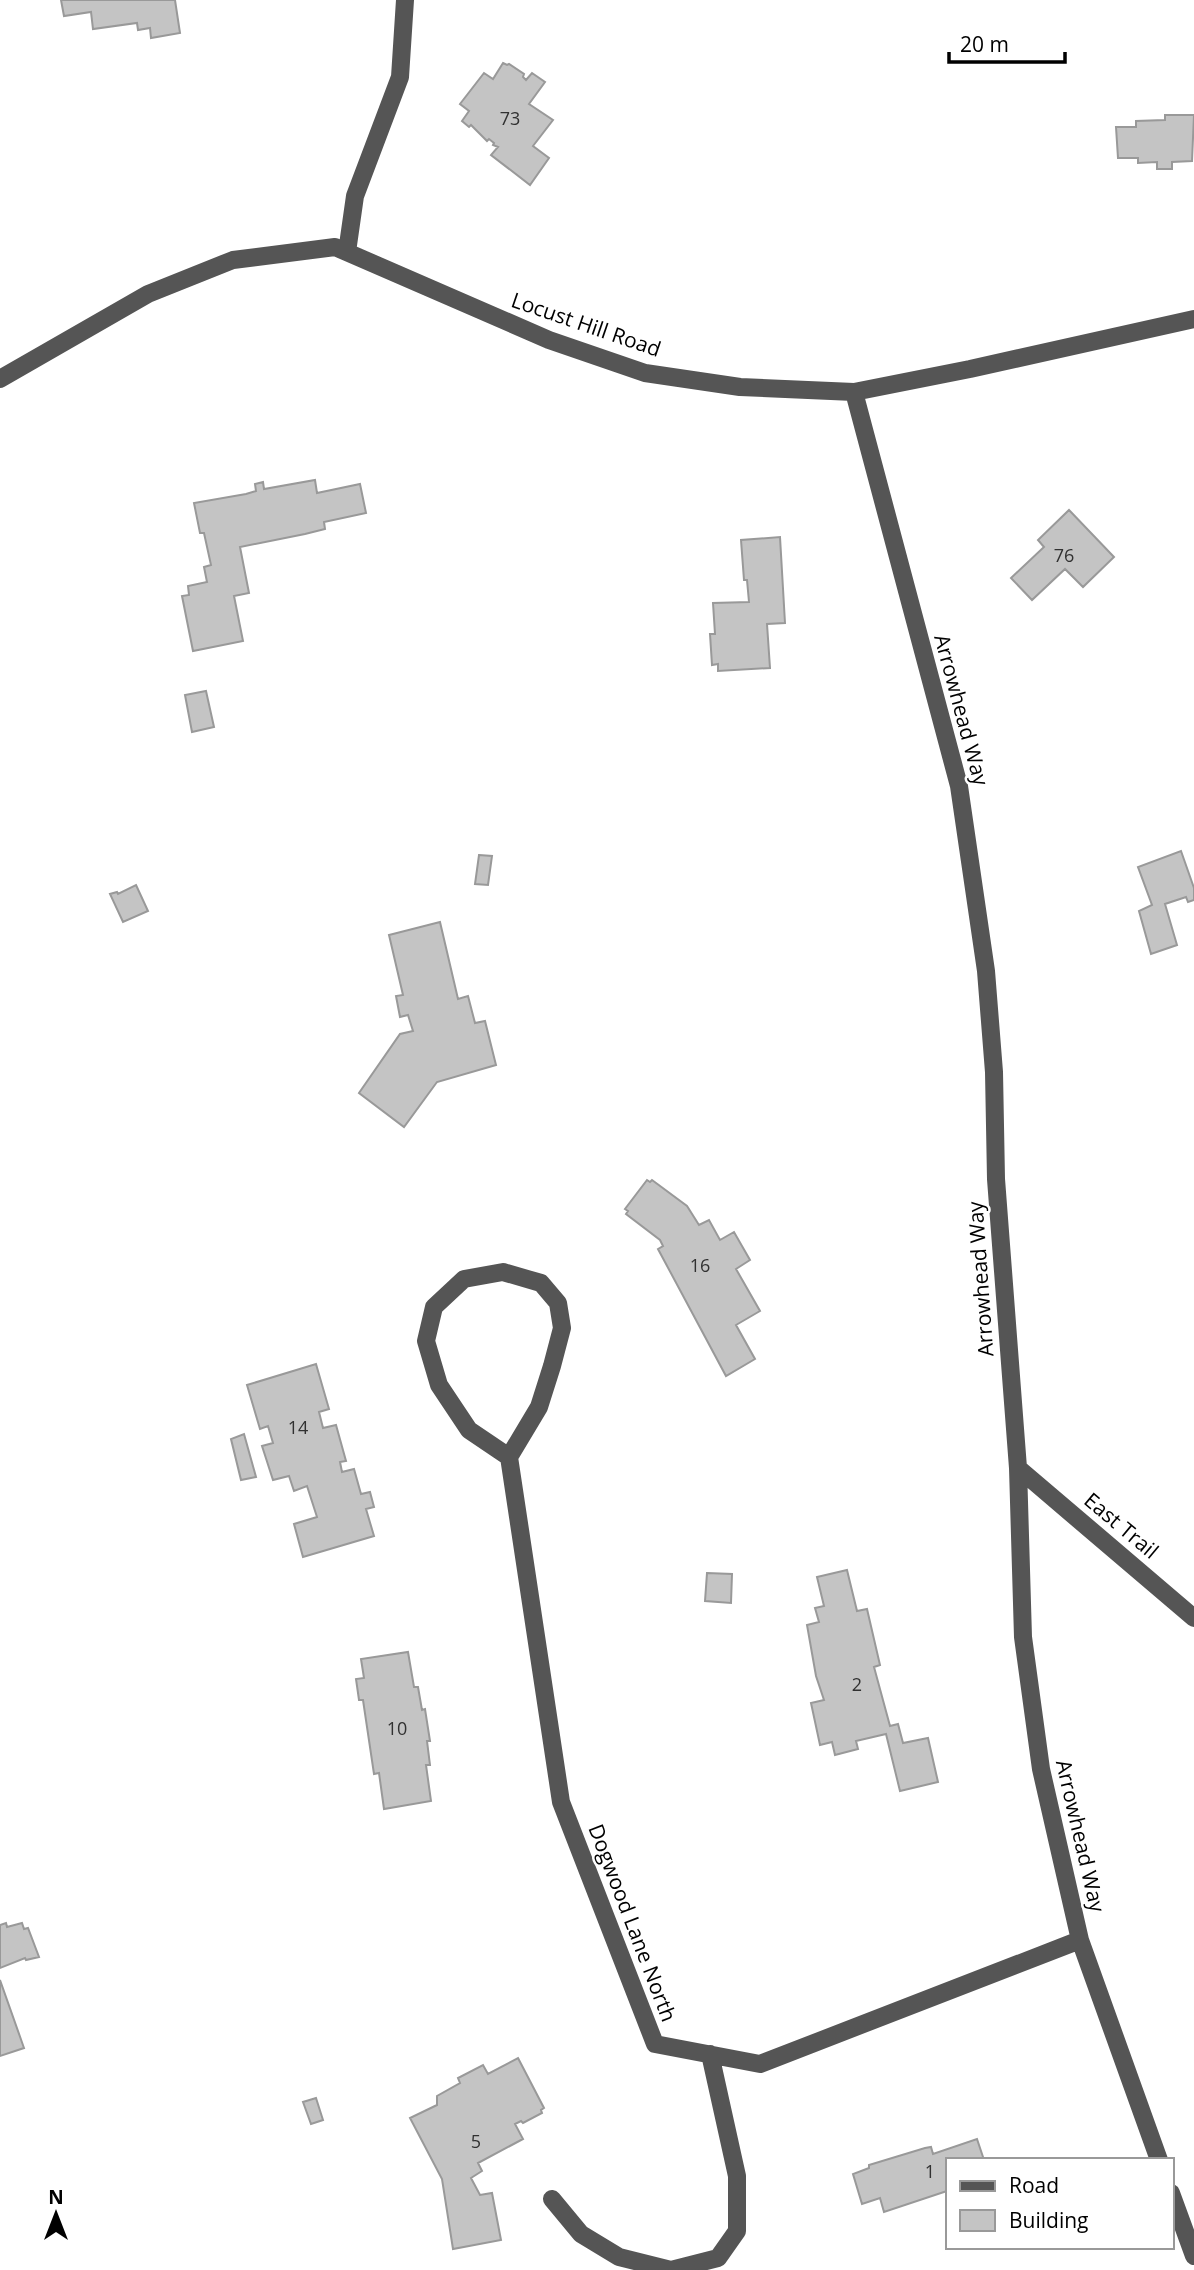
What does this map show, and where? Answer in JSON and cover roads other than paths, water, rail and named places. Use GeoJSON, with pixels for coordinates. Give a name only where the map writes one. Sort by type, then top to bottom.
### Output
{"type":"FeatureCollection","features":[{"type":"Feature","properties":{"kind":"street"},"geometry":{"type":"LineString","coordinates":[[347,252],[355,196],[401,77],[405,0]]}},
{"type":"Feature","properties":{"kind":"street","name":"Locust Hill Road"},"geometry":{"type":"LineString","coordinates":[[0,379],[148,295],[233,260],[335,247],[549,340],[645,373],[740,387],[853,392],[1194,319]]}},
{"type":"Feature","properties":{"kind":"street","name":"Arrowhead Way"},"geometry":{"type":"LineString","coordinates":[[853,392],[959,786],[986,971],[994,1072],[996,1179],[1018,1468],[1023,1637],[1041,1769],[1080,1940],[1158,2158]]}},
{"type":"Feature","properties":{"kind":"street"},"geometry":{"type":"LineString","coordinates":[[503,1272],[541,1283],[558,1303],[562,1328],[539,1407],[509,1457],[469,1430],[439,1385],[426,1342],[434,1307],[464,1279],[503,1272]]}},
{"type":"Feature","properties":{"kind":"street","name":"Dogwood Lane North"},"geometry":{"type":"LineString","coordinates":[[509,1457],[561,1802],[655,2044],[760,2064],[1080,1940]]}},
{"type":"Feature","properties":{"kind":"street","name":"East Trail"},"geometry":{"type":"LineString","coordinates":[[1018,1468],[1194,1618]]}},
{"type":"Feature","properties":{"kind":"street"},"geometry":{"type":"LineString","coordinates":[[552,2199],[581,2234],[619,2257],[671,2270],[718,2258],[737,2231],[737,2176],[709,2054]]}},
{"type":"Feature","properties":{"kind":"street"},"geometry":{"type":"LineString","coordinates":[[1173,2198],[1194,2256]]}}]}
